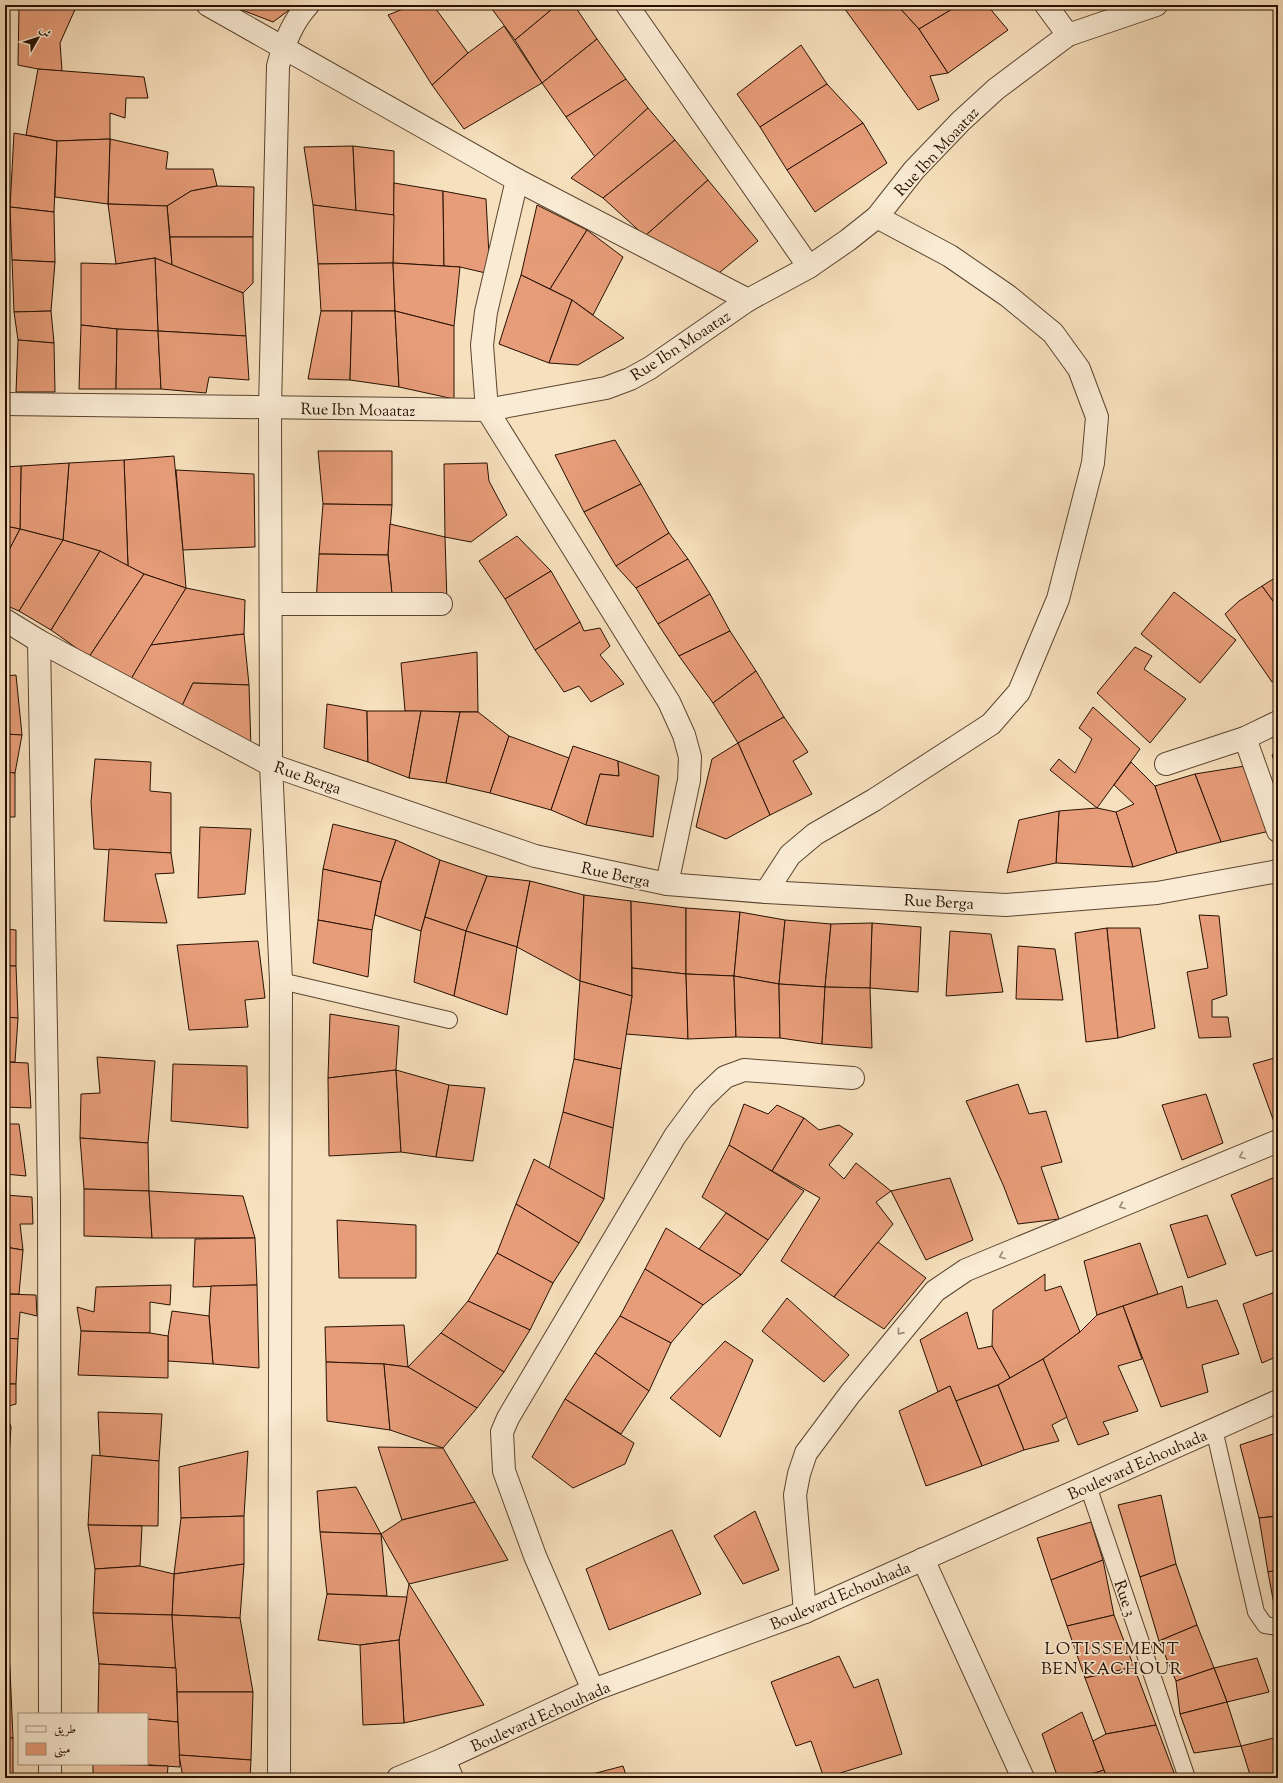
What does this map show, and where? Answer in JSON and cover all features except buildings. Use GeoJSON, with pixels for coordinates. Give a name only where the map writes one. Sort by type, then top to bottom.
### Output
{"type":"FeatureCollection","features":[{"type":"Feature","properties":{"kind":"street"},"geometry":{"type":"LineString","coordinates":[[208,5],[517,180],[748,300]]}},
{"type":"Feature","properties":{"kind":"street"},"geometry":{"type":"LineString","coordinates":[[279,1778],[281,981],[271,765],[270,408],[278,66],[283,47],[294,24],[308,5]]}},
{"type":"Feature","properties":{"kind":"street"},"geometry":{"type":"LineString","coordinates":[[627,5],[809,267]]}},
{"type":"Feature","properties":{"kind":"street"},"geometry":{"type":"LineString","coordinates":[[1046,5],[1068,36]]}},
{"type":"Feature","properties":{"kind":"street","name":"Rue Ibn Moaataz"},"geometry":{"type":"LineString","coordinates":[[5,404],[487,410],[606,388],[630,379],[650,368],[748,300],[809,267],[848,240],[877,217],[914,170],[960,121],[996,89],[1068,36],[1156,5]]}},
{"type":"Feature","properties":{"kind":"street"},"geometry":{"type":"LineString","coordinates":[[517,180],[486,312],[482,345],[487,410],[669,702],[684,735],[690,757],[689,780],[667,884]]}},
{"type":"Feature","properties":{"kind":"street"},"geometry":{"type":"LineString","coordinates":[[766,892],[790,855],[815,834],[874,800],[991,724],[1019,692],[1058,599],[1093,463],[1097,417],[1079,369],[1053,333],[1008,296],[950,256],[877,217]]}},
{"type":"Feature","properties":{"kind":"street"},"geometry":{"type":"LineString","coordinates":[[271,604],[441,604]]}},
{"type":"Feature","properties":{"kind":"street","name":"Rue Berga"},"geometry":{"type":"LineString","coordinates":[[5,620],[39,641],[271,765],[535,856],[667,884],[766,892],[1006,905],[1157,893],[1278,871]]}},
{"type":"Feature","properties":{"kind":"street"},"geometry":{"type":"LineString","coordinates":[[39,641],[49,1198],[50,1713]]}},
{"type":"Feature","properties":{"kind":"street"},"geometry":{"type":"LineString","coordinates":[[1166,764],[1245,738],[1278,722]]}},
{"type":"Feature","properties":{"kind":"street"},"geometry":{"type":"LineString","coordinates":[[1245,738],[1278,831]]}},
{"type":"Feature","properties":{"kind":"street"},"geometry":{"type":"LineString","coordinates":[[593,1690],[535,1556],[504,1471],[502,1432],[508,1418],[675,1136],[703,1098],[725,1077],[744,1070],[853,1078]]}},
{"type":"Feature","properties":{"kind":"street"},"geometry":{"type":"LineString","coordinates":[[805,1612],[795,1495],[799,1474],[806,1453],[850,1394],[935,1291],[966,1270],[1278,1141]]}},
{"type":"Feature","properties":{"kind":"street","name":"Boulevard Echouhada"},"geometry":{"type":"LineString","coordinates":[[398,1778],[448,1769],[593,1690],[805,1612],[1278,1401]]}},
{"type":"Feature","properties":{"kind":"street"},"geometry":{"type":"LineString","coordinates":[[923,1559],[1022,1778]]}},
{"type":"Feature","properties":{"kind":"street"},"geometry":{"type":"LineString","coordinates":[[50,1765],[50,1778]]}},
{"type":"Feature","properties":{"kind":"lane"},"geometry":{"type":"LineString","coordinates":[[281,981],[449,1020]]}},
{"type":"Feature","properties":{"kind":"lane"},"geometry":{"type":"LineString","coordinates":[[1214,1429],[1256,1612],[1265,1625],[1278,1627]]}},
{"type":"Feature","properties":{"kind":"lane","name":"Rue 3"},"geometry":{"type":"LineString","coordinates":[[1088,1486],[1187,1778]]}},
{"type":"Feature","properties":{"kind":"district","name":"LOTISSEMENT BEN KACHOUR"},"geometry":{"type":"Point","coordinates":[1112,1658]}}]}
